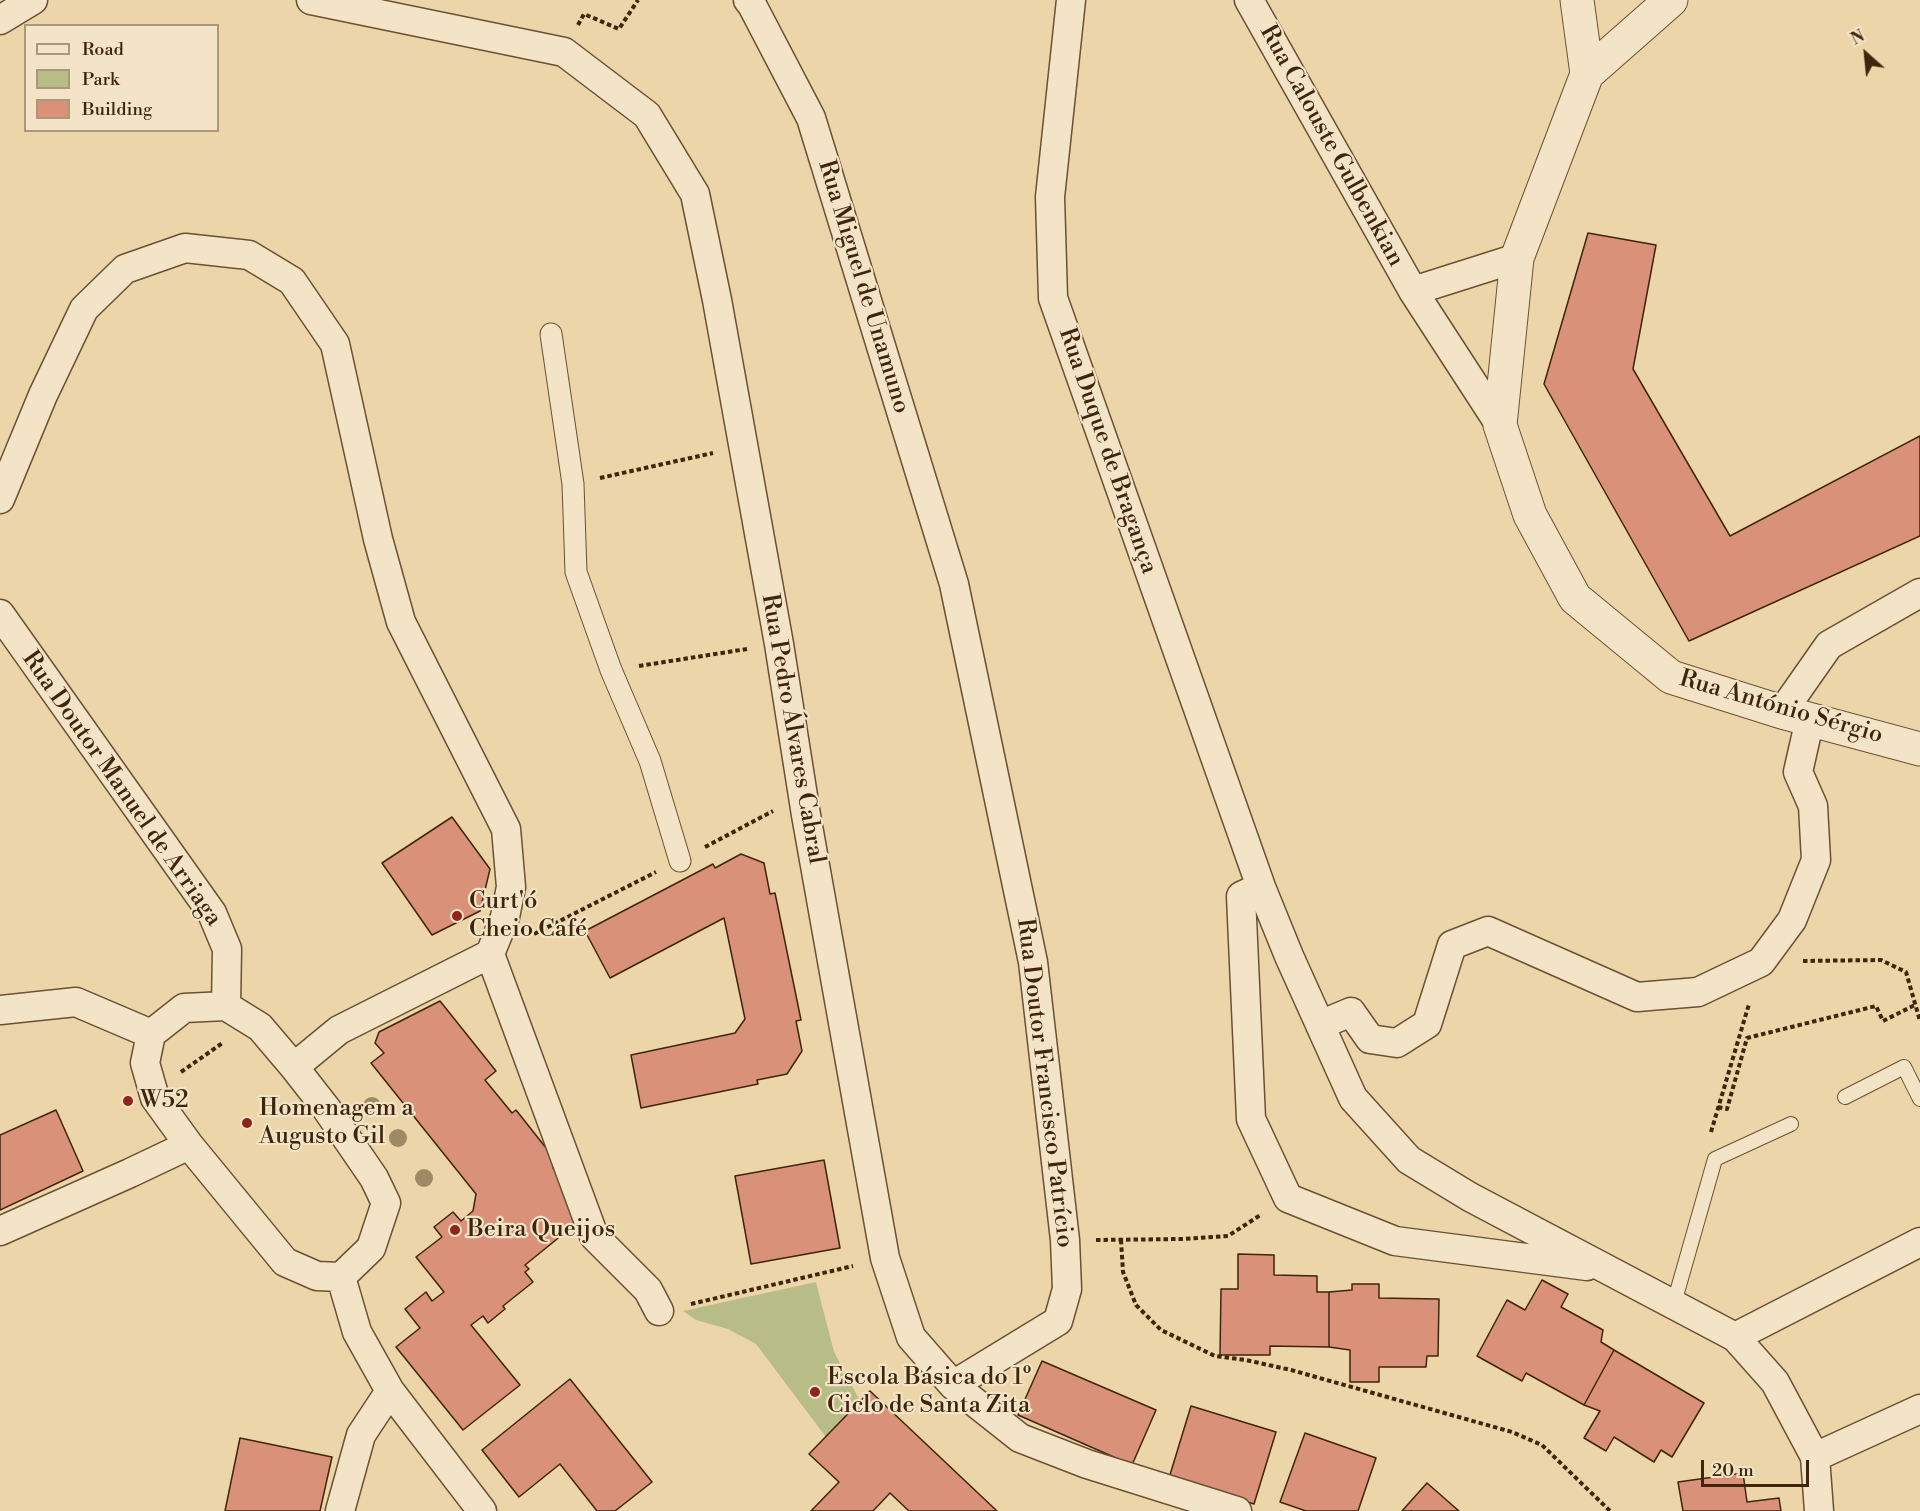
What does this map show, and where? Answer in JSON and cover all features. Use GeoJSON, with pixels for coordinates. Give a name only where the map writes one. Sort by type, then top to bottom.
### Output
{"type":"FeatureCollection","features":[{"type":"Feature","properties":{"kind":"street"},"geometry":{"type":"LineString","coordinates":[[0,20],[33,0]]}},
{"type":"Feature","properties":{"kind":"street","name":"Rua Pedro Álvares Cabral"},"geometry":{"type":"LineString","coordinates":[[311,0],[564,52],[647,115],[695,194],[717,300],[779,645],[803,796],[885,1258],[911,1337],[953,1385],[1020,1438],[1087,1464],[1237,1511]]}},
{"type":"Feature","properties":{"kind":"street","name":"Rua Miguel de Unamuno"},"geometry":{"type":"LineString","coordinates":[[748,0],[811,118],[954,584]]}},
{"type":"Feature","properties":{"kind":"street","name":"Rua Duque de Bragança"},"geometry":{"type":"LineString","coordinates":[[1071,0],[1050,197],[1053,298],[1261,887],[1353,1098],[1409,1160],[1470,1197],[1735,1337],[1775,1382],[1815,1457],[1819,1511]]}},
{"type":"Feature","properties":{"kind":"street","name":"Rua Calouste Gulbenkian"},"geometry":{"type":"LineString","coordinates":[[1249,0],[1413,291],[1500,425]]}},
{"type":"Feature","properties":{"kind":"street","name":"Rua António Sérgio"},"geometry":{"type":"LineString","coordinates":[[1577,0],[1587,74]]}},
{"type":"Feature","properties":{"kind":"street","name":"Rua António Sérgio"},"geometry":{"type":"LineString","coordinates":[[1671,0],[1587,74],[1517,258],[1500,425],[1530,515],[1575,598],[1671,678],[1920,749]]}},
{"type":"Feature","properties":{"kind":"street"},"geometry":{"type":"LineString","coordinates":[[0,499],[43,395],[84,309],[125,269],[185,248],[249,255],[292,281],[336,344],[378,539],[401,622],[506,829],[511,887],[506,916],[490,954],[339,1030],[294,1067]]}},
{"type":"Feature","properties":{"kind":"street","name":"Rua Calouste Gulbenkian"},"geometry":{"type":"LineString","coordinates":[[1413,291],[1517,258]]}},
{"type":"Feature","properties":{"kind":"street"},"geometry":{"type":"LineString","coordinates":[[551,334],[573,484],[576,572],[611,670],[650,761],[680,861]]}},
{"type":"Feature","properties":{"kind":"street","name":"Rua Doutor Francisco Patrício"},"geometry":{"type":"LineString","coordinates":[[953,1385],[1058,1322],[1067,1289],[1065,1240],[1033,962],[954,584]]}},
{"type":"Feature","properties":{"kind":"street"},"geometry":{"type":"LineString","coordinates":[[1320,1025],[1351,1012],[1370,1039],[1397,1043],[1427,1024],[1452,945],[1488,931],[1637,997],[1698,992],[1761,962],[1792,920],[1816,860],[1812,806],[1798,772],[1796,715],[1829,645],[1920,594]]}},
{"type":"Feature","properties":{"kind":"street","name":"Rua Doutor Manuel de Arriaga"},"geometry":{"type":"LineString","coordinates":[[0,614],[212,913],[227,949],[226,1006]]}},
{"type":"Feature","properties":{"kind":"street"},"geometry":{"type":"LineString","coordinates":[[1261,887],[1241,896],[1251,1119],[1288,1198]]}},
{"type":"Feature","properties":{"kind":"street"},"geometry":{"type":"LineString","coordinates":[[490,954],[594,1236],[648,1290],[659,1311]]}},
{"type":"Feature","properties":{"kind":"street"},"geometry":{"type":"LineString","coordinates":[[0,1010],[76,1002],[151,1034]]}},
{"type":"Feature","properties":{"kind":"street"},"geometry":{"type":"LineString","coordinates":[[226,1006],[260,1028],[294,1067],[332,1117],[374,1178],[386,1203],[371,1248],[341,1277],[317,1276],[285,1262],[189,1145],[155,1098],[145,1063],[151,1034],[184,1008],[226,1006]]}},
{"type":"Feature","properties":{"kind":"street"},"geometry":{"type":"LineString","coordinates":[[0,1231],[189,1145]]}},
{"type":"Feature","properties":{"kind":"street","name":"Rua Duque de Bragança"},"geometry":{"type":"LineString","coordinates":[[1288,1198],[1395,1241],[1607,1268]]}},
{"type":"Feature","properties":{"kind":"street"},"geometry":{"type":"LineString","coordinates":[[1735,1337],[1920,1242]]}},
{"type":"Feature","properties":{"kind":"street"},"geometry":{"type":"LineString","coordinates":[[341,1277],[357,1332],[390,1391],[482,1511]]}},
{"type":"Feature","properties":{"kind":"street"},"geometry":{"type":"LineString","coordinates":[[340,1511],[361,1435],[390,1391]]}},
{"type":"Feature","properties":{"kind":"street"},"geometry":{"type":"LineString","coordinates":[[1815,1457],[1920,1409]]}},
{"type":"Feature","properties":{"kind":"lane"},"geometry":{"type":"LineString","coordinates":[[1845,1097],[1904,1067],[1920,1099]]}},
{"type":"Feature","properties":{"kind":"lane"},"geometry":{"type":"LineString","coordinates":[[1674,1303],[1715,1159],[1791,1124]]}},
{"type":"Feature","properties":{"kind":"path"},"geometry":{"type":"LineString","coordinates":[[564,52],[584,14],[619,29],[638,0]]}},
{"type":"Feature","properties":{"kind":"path"},"geometry":{"type":"LineString","coordinates":[[573,484],[743,446]]}},
{"type":"Feature","properties":{"kind":"path"},"geometry":{"type":"LineString","coordinates":[[611,670],[779,645]]}},
{"type":"Feature","properties":{"kind":"path"},"geometry":{"type":"LineString","coordinates":[[490,954],[680,861],[803,796]]}},
{"type":"Feature","properties":{"kind":"path"},"geometry":{"type":"LineString","coordinates":[[1761,962],[1881,960],[1906,972],[1920,1021]]}},
{"type":"Feature","properties":{"kind":"path"},"geometry":{"type":"LineString","coordinates":[[1718,1107],[1727,1109],[1747,1038],[1876,1006],[1883,1021],[1915,1005]]}},
{"type":"Feature","properties":{"kind":"path"},"geometry":{"type":"LineString","coordinates":[[155,1098],[168,1082],[235,1034],[260,1028]]}},
{"type":"Feature","properties":{"kind":"path"},"geometry":{"type":"LineString","coordinates":[[1065,1240],[1181,1239],[1228,1236],[1288,1198]]}},
{"type":"Feature","properties":{"kind":"path"},"geometry":{"type":"LineString","coordinates":[[1121,1240],[1123,1272],[1136,1305],[1161,1330],[1215,1356],[1291,1370],[1512,1432],[1542,1445],[1610,1511]]}},
{"type":"Feature","properties":{"kind":"path"},"geometry":{"type":"LineString","coordinates":[[687,1295],[690,1304],[885,1258]]}},
{"type":"Feature","properties":{"kind":"green space"},"geometry":{"type":"Polygon","coordinates":[[[816,1282],[834,1352],[860,1401],[826,1437],[756,1344],[728,1329],[696,1320],[683,1311],[816,1282]]]}},
{"type":"Feature","properties":{"kind":"building"},"geometry":{"type":"Polygon","coordinates":[[[1588,233],[1656,245],[1633,369],[1730,536],[1920,436],[1920,536],[1689,641],[1544,384],[1588,233]]]}},
{"type":"Feature","properties":{"kind":"building"},"geometry":{"type":"Polygon","coordinates":[[[452,817],[490,869],[480,911],[432,935],[382,863],[452,817]]]}},
{"type":"Feature","properties":{"kind":"building"},"geometry":{"type":"Polygon","coordinates":[[[741,854],[764,863],[770,894],[775,893],[801,1020],[796,1021],[802,1051],[787,1074],[757,1080],[758,1084],[641,1108],[631,1055],[735,1033],[745,1019],[724,918],[610,978],[585,931],[713,864],[715,868],[741,854]]]}},
{"type":"Feature","properties":{"kind":"building"},"geometry":{"type":"Polygon","coordinates":[[[440,1001],[496,1071],[485,1080],[512,1113],[516,1110],[558,1163],[553,1168],[572,1192],[583,1218],[525,1265],[529,1269],[525,1272],[533,1282],[503,1306],[505,1309],[488,1323],[483,1316],[471,1325],[520,1385],[463,1430],[396,1347],[420,1328],[405,1309],[426,1292],[432,1301],[444,1292],[416,1257],[442,1237],[434,1227],[453,1212],[461,1221],[473,1211],[476,1194],[371,1063],[384,1053],[375,1043],[379,1032],[440,1001]]]}},
{"type":"Feature","properties":{"kind":"building"},"geometry":{"type":"Polygon","coordinates":[[[56,1110],[83,1171],[0,1210],[0,1135],[56,1110]]]}},
{"type":"Feature","properties":{"kind":"building"},"geometry":{"type":"Polygon","coordinates":[[[824,1160],[840,1248],[751,1264],[735,1176],[824,1160]]]}},
{"type":"Feature","properties":{"kind":"building"},"geometry":{"type":"Polygon","coordinates":[[[1238,1254],[1274,1255],[1274,1275],[1317,1276],[1317,1292],[1329,1292],[1329,1347],[1270,1346],[1270,1355],[1220,1355],[1221,1289],[1238,1289],[1238,1254]]]}},
{"type":"Feature","properties":{"kind":"building"},"geometry":{"type":"Polygon","coordinates":[[[1542,1280],[1568,1294],[1561,1307],[1603,1330],[1601,1342],[1614,1350],[1584,1405],[1526,1373],[1522,1381],[1477,1356],[1507,1300],[1525,1310],[1542,1280]]]}},
{"type":"Feature","properties":{"kind":"building"},"geometry":{"type":"Polygon","coordinates":[[[1352,1284],[1379,1284],[1379,1298],[1439,1299],[1438,1356],[1427,1356],[1426,1367],[1379,1367],[1379,1382],[1350,1382],[1350,1350],[1329,1347],[1329,1292],[1352,1290],[1352,1284]]]}},
{"type":"Feature","properties":{"kind":"building"},"geometry":{"type":"Polygon","coordinates":[[[1614,1350],[1704,1403],[1672,1457],[1661,1450],[1654,1462],[1614,1437],[1606,1451],[1584,1438],[1600,1411],[1584,1405],[1614,1350]]]}},
{"type":"Feature","properties":{"kind":"building"},"geometry":{"type":"Polygon","coordinates":[[[1042,1361],[1156,1410],[1132,1465],[1018,1415],[1042,1361]]]}},
{"type":"Feature","properties":{"kind":"building"},"geometry":{"type":"Polygon","coordinates":[[[570,1379],[652,1482],[615,1511],[597,1511],[560,1464],[519,1497],[482,1450],[570,1379]]]}},
{"type":"Feature","properties":{"kind":"building"},"geometry":{"type":"Polygon","coordinates":[[[870,1391],[997,1511],[909,1511],[890,1493],[873,1511],[811,1511],[839,1482],[809,1454],[870,1391]]]}},
{"type":"Feature","properties":{"kind":"building"},"geometry":{"type":"Polygon","coordinates":[[[1191,1406],[1276,1432],[1254,1504],[1169,1478],[1191,1406]]]}},
{"type":"Feature","properties":{"kind":"building"},"geometry":{"type":"Polygon","coordinates":[[[1305,1433],[1376,1458],[1358,1511],[1306,1511],[1280,1502],[1305,1433]]]}},
{"type":"Feature","properties":{"kind":"building"},"geometry":{"type":"Polygon","coordinates":[[[240,1438],[332,1457],[320,1511],[225,1511],[240,1438]]]}},
{"type":"Feature","properties":{"kind":"building"},"geometry":{"type":"Polygon","coordinates":[[[1743,1473],[1747,1502],[1779,1498],[1781,1511],[1683,1511],[1678,1482],[1743,1473]]]}},
{"type":"Feature","properties":{"kind":"building"},"geometry":{"type":"Polygon","coordinates":[[[1427,1483],[1459,1511],[1402,1511],[1427,1483]]]}},
{"type":"Feature","properties":{"kind":"place","name":"Curt'ó Cheio Café"},"geometry":{"type":"Point","coordinates":[457,916]}},
{"type":"Feature","properties":{"kind":"place","name":"W52"},"geometry":{"type":"Point","coordinates":[128,1101]}},
{"type":"Feature","properties":{"kind":"place","name":"Homenagem a Augusto Gil"},"geometry":{"type":"Point","coordinates":[247,1123]}},
{"type":"Feature","properties":{"kind":"place","name":"Beira Queijos"},"geometry":{"type":"Point","coordinates":[455,1230]}},
{"type":"Feature","properties":{"kind":"place","name":"Escola Básica do 1º Ciclo de Santa Zita"},"geometry":{"type":"Point","coordinates":[815,1392]}}]}
